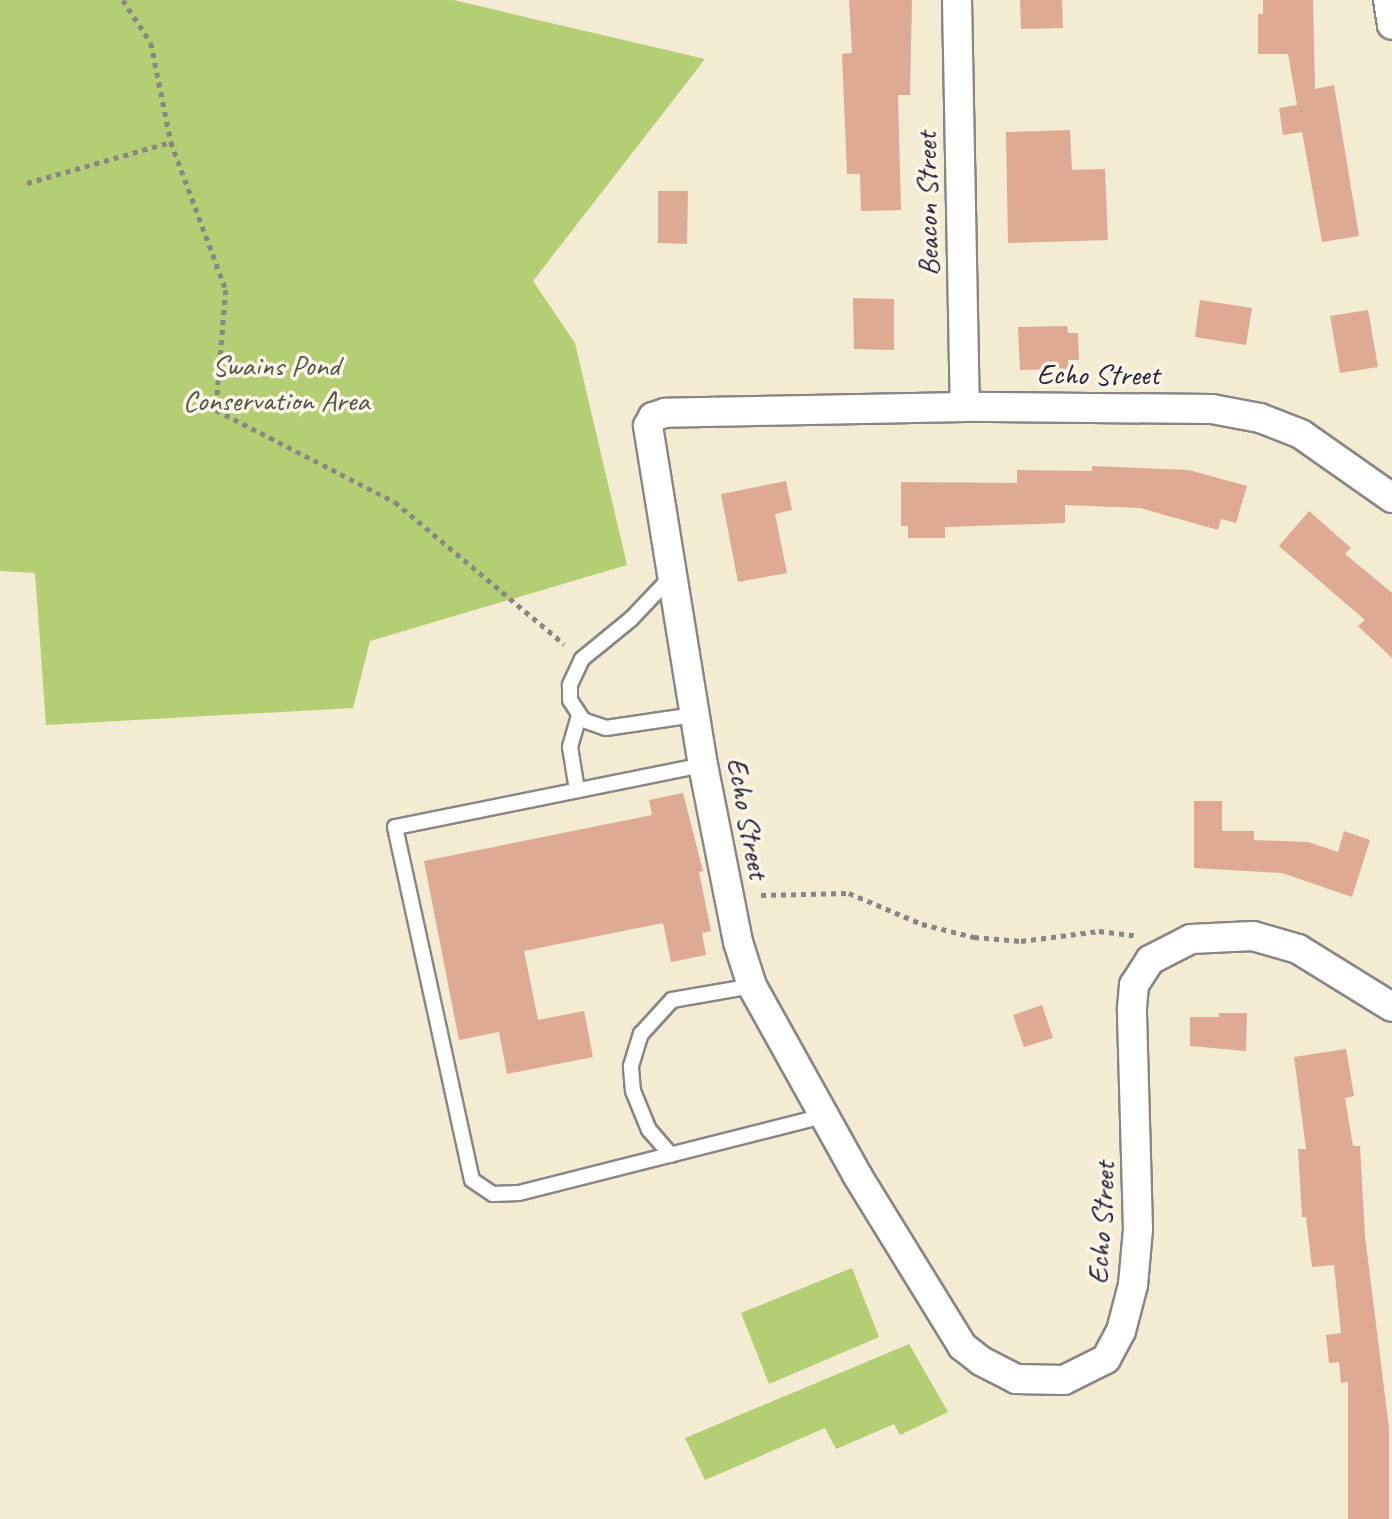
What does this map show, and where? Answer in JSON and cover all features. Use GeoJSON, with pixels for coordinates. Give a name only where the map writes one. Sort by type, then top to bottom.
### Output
{"type":"FeatureCollection","features":[{"type":"Feature","properties":{"kind":"street","name":"Beacon Street"},"geometry":{"type":"LineString","coordinates":[[957,0],[965,407]]}},
{"type":"Feature","properties":{"kind":"street"},"geometry":{"type":"LineString","coordinates":[[1388,0],[1392,26]]}},
{"type":"Feature","properties":{"kind":"street","name":"Echo Street"},"geometry":{"type":"LineString","coordinates":[[1176,945],[1150,960],[1135,985],[1137,1256],[1121,1331],[1106,1359],[1093,1369],[1064,1380],[1031,1382],[1001,1374],[962,1346],[824,1116],[752,986],[730,901],[694,715],[647,438],[653,417],[665,413],[965,407],[1129,407],[1247,414],[1272,421],[1322,445],[1392,498]]}},
{"type":"Feature","properties":{"kind":"street"},"geometry":{"type":"LineString","coordinates":[[1176,945],[1210,936],[1253,936],[1277,941],[1333,968],[1392,1007]]}},
{"type":"Feature","properties":{"kind":"lane"},"geometry":{"type":"LineString","coordinates":[[578,790],[570,747],[579,716],[570,693],[582,659],[631,619],[671,577]]}},
{"type":"Feature","properties":{"kind":"lane"},"geometry":{"type":"LineString","coordinates":[[579,716],[606,729],[694,715]]}},
{"type":"Feature","properties":{"kind":"lane"},"geometry":{"type":"LineString","coordinates":[[703,765],[395,827],[469,1168],[478,1186],[505,1195],[824,1116]]}},
{"type":"Feature","properties":{"kind":"lane"},"geometry":{"type":"LineString","coordinates":[[671,1155],[649,1130],[633,1091],[631,1066],[640,1034],[672,1000],[752,986]]}},
{"type":"Feature","properties":{"kind":"path"},"geometry":{"type":"LineString","coordinates":[[123,0],[151,43],[171,142],[226,290],[216,410],[395,502],[582,659]]}},
{"type":"Feature","properties":{"kind":"path"},"geometry":{"type":"LineString","coordinates":[[27,183],[171,142]]}},
{"type":"Feature","properties":{"kind":"path"},"geometry":{"type":"LineString","coordinates":[[730,901],[766,894],[849,893],[922,925],[974,937],[1021,941],[1099,931],[1154,936],[1176,945]]}},
{"type":"Feature","properties":{"kind":"green space","name":"Swains Pond Conservation Area"},"geometry":{"type":"Polygon","coordinates":[[[0,0],[453,0],[705,59],[533,281],[575,343],[627,565],[370,641],[353,708],[46,725],[35,573],[0,571],[0,0]]]}},
{"type":"Feature","properties":{"kind":"green space"},"geometry":{"type":"Polygon","coordinates":[[[852,1268],[879,1337],[769,1384],[741,1313],[852,1268]]]}},
{"type":"Feature","properties":{"kind":"green space"},"geometry":{"type":"Polygon","coordinates":[[[909,1344],[948,1412],[900,1435],[894,1424],[836,1449],[825,1428],[705,1480],[685,1438],[909,1344]]]}},
{"type":"Feature","properties":{"kind":"building"},"geometry":{"type":"Polygon","coordinates":[[[849,0],[912,0],[910,95],[898,95],[901,210],[861,211],[860,174],[847,174],[842,54],[852,53],[849,0]]]}},
{"type":"Feature","properties":{"kind":"building"},"geometry":{"type":"Polygon","coordinates":[[[1020,0],[1062,0],[1063,28],[1021,29],[1020,0]]]}},
{"type":"Feature","properties":{"kind":"building"},"geometry":{"type":"Polygon","coordinates":[[[1263,0],[1313,0],[1315,89],[1334,85],[1359,236],[1322,242],[1302,132],[1283,135],[1279,108],[1297,105],[1288,54],[1258,54],[1258,14],[1263,14],[1263,0]]]}},
{"type":"Feature","properties":{"kind":"building"},"geometry":{"type":"Polygon","coordinates":[[[1070,130],[1072,170],[1105,169],[1108,240],[1008,243],[1006,132],[1070,130]]]}},
{"type":"Feature","properties":{"kind":"building"},"geometry":{"type":"Polygon","coordinates":[[[658,191],[688,191],[687,244],[658,243],[658,191]]]}},
{"type":"Feature","properties":{"kind":"building"},"geometry":{"type":"Polygon","coordinates":[[[853,298],[894,299],[894,350],[854,349],[853,298]]]}},
{"type":"Feature","properties":{"kind":"building"},"geometry":{"type":"Polygon","coordinates":[[[1200,300],[1252,308],[1246,345],[1195,337],[1200,300]]]}},
{"type":"Feature","properties":{"kind":"building"},"geometry":{"type":"Polygon","coordinates":[[[1368,310],[1378,367],[1340,373],[1330,316],[1368,310]]]}},
{"type":"Feature","properties":{"kind":"building"},"geometry":{"type":"Polygon","coordinates":[[[1067,326],[1068,333],[1078,333],[1079,360],[1068,360],[1069,369],[1020,370],[1018,327],[1067,326]]]}},
{"type":"Feature","properties":{"kind":"building"},"geometry":{"type":"Polygon","coordinates":[[[1092,466],[1189,470],[1247,486],[1236,523],[1221,519],[1218,530],[1140,508],[1065,505],[1065,523],[945,527],[945,538],[908,538],[908,526],[901,526],[901,482],[1017,483],[1017,470],[1092,471],[1092,466]]]}},
{"type":"Feature","properties":{"kind":"building"},"geometry":{"type":"Polygon","coordinates":[[[786,481],[792,510],[775,514],[787,573],[738,582],[721,494],[786,481]]]}},
{"type":"Feature","properties":{"kind":"building"},"geometry":{"type":"Polygon","coordinates":[[[1309,511],[1351,548],[1345,554],[1392,593],[1392,658],[1358,626],[1365,620],[1279,546],[1309,511]]]}},
{"type":"Feature","properties":{"kind":"building"},"geometry":{"type":"Polygon","coordinates":[[[683,793],[703,871],[699,872],[711,931],[702,933],[706,955],[671,962],[663,923],[524,951],[538,1020],[584,1011],[593,1057],[507,1074],[499,1032],[459,1040],[424,861],[652,815],[649,800],[683,793]]]}},
{"type":"Feature","properties":{"kind":"building"},"geometry":{"type":"Polygon","coordinates":[[[1194,801],[1222,801],[1222,831],[1254,831],[1254,840],[1308,842],[1338,852],[1344,831],[1370,840],[1352,897],[1282,873],[1194,868],[1194,801]]]}},
{"type":"Feature","properties":{"kind":"building"},"geometry":{"type":"Polygon","coordinates":[[[1042,1005],[1053,1038],[1024,1047],[1013,1015],[1042,1005]]]}},
{"type":"Feature","properties":{"kind":"building"},"geometry":{"type":"Polygon","coordinates":[[[1219,1013],[1247,1013],[1246,1051],[1190,1046],[1190,1017],[1219,1017],[1219,1013]]]}},
{"type":"Feature","properties":{"kind":"building"},"geometry":{"type":"Polygon","coordinates":[[[1346,1049],[1354,1096],[1345,1098],[1353,1146],[1360,1146],[1365,1236],[1389,1428],[1389,1519],[1348,1519],[1348,1382],[1341,1383],[1339,1362],[1329,1363],[1326,1335],[1341,1333],[1334,1265],[1312,1267],[1306,1217],[1302,1217],[1298,1149],[1306,1149],[1294,1057],[1346,1049]]]}}]}
